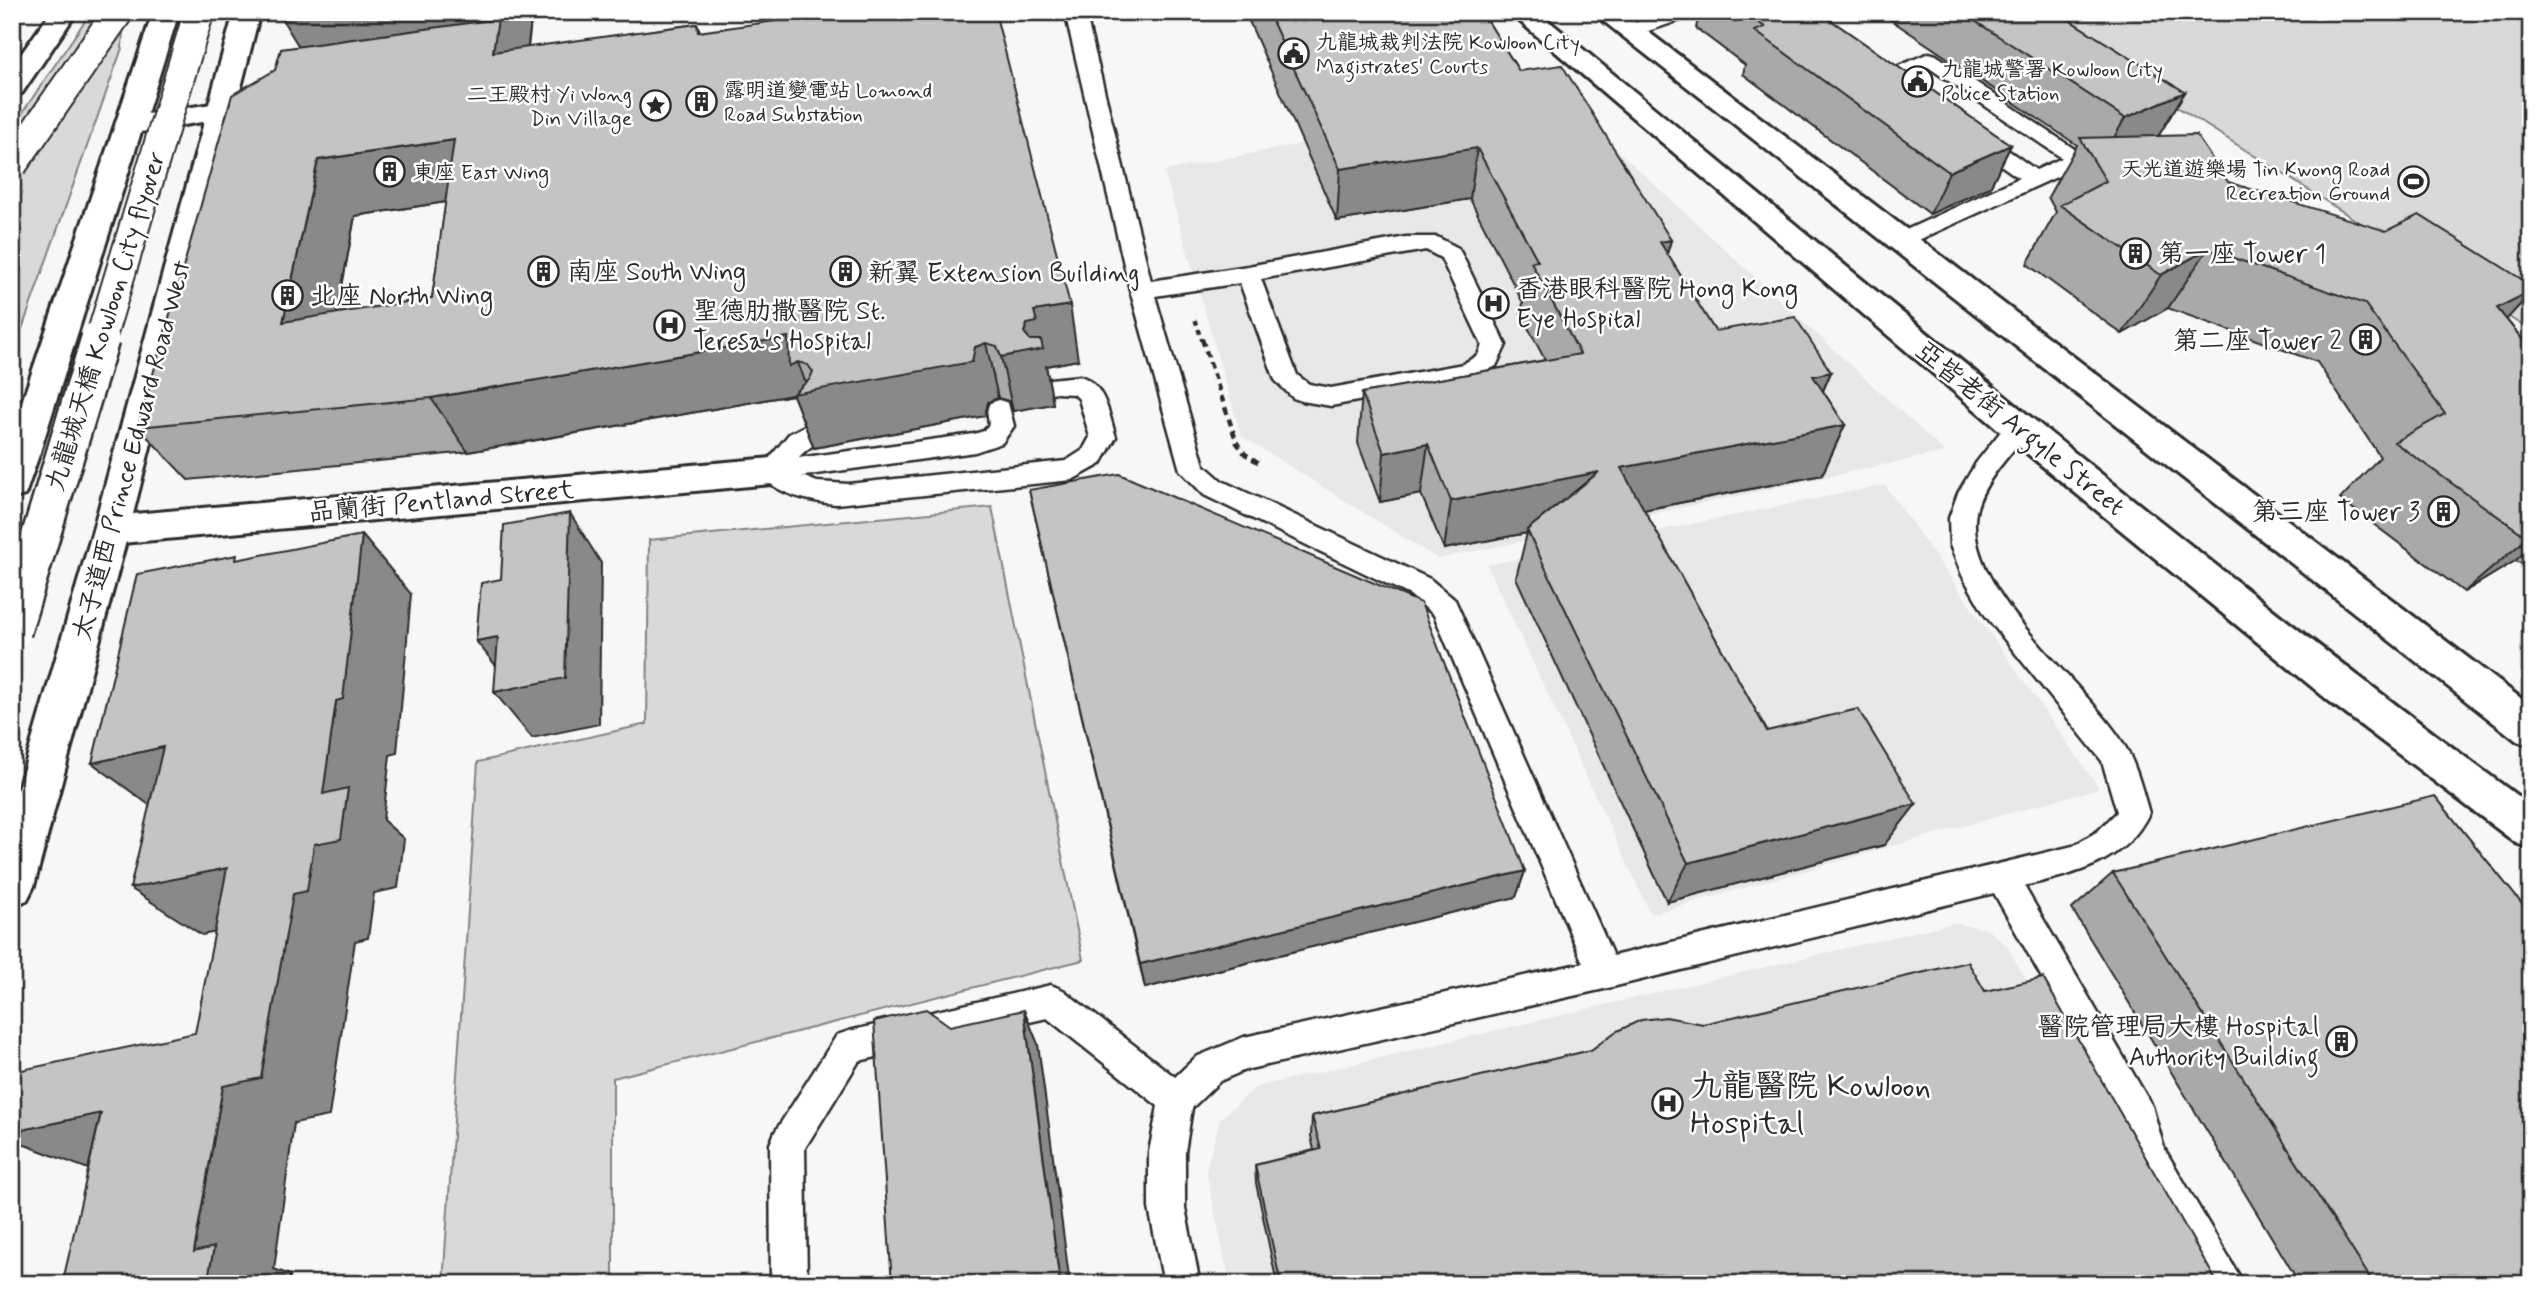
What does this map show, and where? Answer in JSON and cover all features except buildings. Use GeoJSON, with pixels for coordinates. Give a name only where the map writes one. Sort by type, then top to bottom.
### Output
{"type":"FeatureCollection","features":[{"type":"Feature","properties":{"kind":"main road"},"geometry":{"type":"LineString","coordinates":[[12,87],[64,12]]}},
{"type":"Feature","properties":{"kind":"main road"},"geometry":{"type":"LineString","coordinates":[[12,165],[118,12]]}},
{"type":"Feature","properties":{"kind":"main road"},"geometry":{"type":"LineString","coordinates":[[12,486],[18,456],[131,125],[166,12]]}},
{"type":"Feature","properties":{"kind":"main road","name":"九龍城天橋 Kowloon City flyover"},"geometry":{"type":"LineString","coordinates":[[12,631],[199,12]]}},
{"type":"Feature","properties":{"kind":"main road","name":"太子道西 Prince Edward Road West"},"geometry":{"type":"LineString","coordinates":[[12,887],[111,530],[247,12]]}},
{"type":"Feature","properties":{"kind":"main road","name":"亞皆老街 Argyle Street"},"geometry":{"type":"LineString","coordinates":[[1522,12],[2018,427],[2348,693],[2531,830]]}},
{"type":"Feature","properties":{"kind":"main road"},"geometry":{"type":"LineString","coordinates":[[1605,12],[2531,729]]}},
{"type":"Feature","properties":{"kind":"main road"},"geometry":{"type":"LineString","coordinates":[[131,125],[285,100]]}},
{"type":"Feature","properties":{"kind":"main road","name":"品蘭街 Pentland Street"},"geometry":{"type":"LineString","coordinates":[[111,530],[772,471]]}},
{"type":"Feature","properties":{"kind":"lane"},"geometry":{"type":"LineString","coordinates":[[1075,12],[1142,290],[1193,470],[1213,488],[1420,587],[1446,608],[1604,974]]}},
{"type":"Feature","properties":{"kind":"lane"},"geometry":{"type":"LineString","coordinates":[[1630,31],[1685,12]]}},
{"type":"Feature","properties":{"kind":"lane"},"geometry":{"type":"LineString","coordinates":[[1901,241],[2078,159],[1929,60],[1891,76],[1924,100]]}},
{"type":"Feature","properties":{"kind":"lane"},"geometry":{"type":"LineString","coordinates":[[1957,124],[2035,179]]}},
{"type":"Feature","properties":{"kind":"lane"},"geometry":{"type":"LineString","coordinates":[[1142,290],[1429,242],[1450,253],[1494,345],[1489,360],[1469,371],[1331,397],[1302,391],[1287,380],[1248,274]]}},
{"type":"Feature","properties":{"kind":"lane"},"geometry":{"type":"LineString","coordinates":[[772,471],[796,486],[818,494],[848,494],[1072,470],[1092,457],[1103,437],[1090,395],[1080,385],[1049,386]]}},
{"type":"Feature","properties":{"kind":"lane"},"geometry":{"type":"LineString","coordinates":[[772,471],[975,443],[993,437],[1002,426],[999,409]]}},
{"type":"Feature","properties":{"kind":"lane"},"geometry":{"type":"LineString","coordinates":[[1182,1284],[1167,1208],[1167,1152],[1176,1099],[1208,1069],[1244,1054],[1604,974],[2077,859],[2098,850],[2119,834],[2134,813],[2127,787],[2113,754],[2085,714],[2000,615],[1968,560],[1960,535],[1962,516],[1970,491],[2018,427]]}},
{"type":"Feature","properties":{"kind":"lane"},"geometry":{"type":"LineString","coordinates":[[772,471],[798,441],[818,428]]}},
{"type":"Feature","properties":{"kind":"lane"},"geometry":{"type":"LineString","coordinates":[[2002,878],[2140,1118],[2148,1154],[2225,1284]]}},
{"type":"Feature","properties":{"kind":"lane"},"geometry":{"type":"LineString","coordinates":[[789,1284],[787,1144],[849,1047],[1051,1002],[1176,1099]]}},
{"type":"Feature","properties":{"kind":"shaded area"},"geometry":{"type":"Polygon","coordinates":[[[91,12],[124,12],[122,48],[12,357],[12,128],[91,12]]]}},
{"type":"Feature","properties":{"kind":"shaded area","name":"天光道遊樂場 Tin Kwong Road Recreation Ground"},"geometry":{"type":"Polygon","coordinates":[[[2067,12],[2531,12],[2531,331],[2059,32],[2067,12]]]}},
{"type":"Feature","properties":{"kind":"shaded area","name":"香港眼科醫院 Hong Kong Eye Hospital"},"geometry":{"type":"Polygon","coordinates":[[[1555,93],[1945,452],[1438,559],[1241,436],[1164,171],[1555,93]]]}},
{"type":"Feature","properties":{"kind":"shaded area"},"geometry":{"type":"Polygon","coordinates":[[[1885,485],[2099,788],[1651,914],[1487,565],[1885,485]]]}},
{"type":"Feature","properties":{"kind":"shaded area"},"geometry":{"type":"Polygon","coordinates":[[[992,507],[1083,960],[613,1078],[613,1284],[443,1284],[478,762],[647,724],[649,540],[992,507]]]}},
{"type":"Feature","properties":{"kind":"shaded area","name":"九龍醫院 Kowloon Hospital"},"geometry":{"type":"Polygon","coordinates":[[[1953,923],[1987,929],[2007,946],[2200,1284],[1230,1284],[1206,1171],[1220,1119],[1256,1087],[1953,923]]]}},
{"type":"Feature","properties":{"kind":"place","name":"九龍城裁判法院 Kowloon City Magistrates' Courts"},"geometry":{"type":"Point","coordinates":[1293,54]}},
{"type":"Feature","properties":{"kind":"place","name":"九龍城警署 Kowloon City Police Station"},"geometry":{"type":"Point","coordinates":[1918,81]}},
{"type":"Feature","properties":{"kind":"place","name":"露明道變電站 Lomond Road Substation"},"geometry":{"type":"Point","coordinates":[701,102]}},
{"type":"Feature","properties":{"kind":"place","name":"二王殿村 Yi Wong Din Village"},"geometry":{"type":"Point","coordinates":[655,106]}},
{"type":"Feature","properties":{"kind":"place","name":"東座 East Wing"},"geometry":{"type":"Point","coordinates":[390,172]}},
{"type":"Feature","properties":{"kind":"place","name":"天光道遊樂場 Tin Kwong Road Recreation Ground"},"geometry":{"type":"Point","coordinates":[2413,181]}},
{"type":"Feature","properties":{"kind":"place","name":"第一座 Tower 1"},"geometry":{"type":"Point","coordinates":[2135,253]}},
{"type":"Feature","properties":{"kind":"place","name":"南座 South Wing"},"geometry":{"type":"Point","coordinates":[544,271]}},
{"type":"Feature","properties":{"kind":"place","name":"新翼 Extension Building"},"geometry":{"type":"Point","coordinates":[845,272]}},
{"type":"Feature","properties":{"kind":"place","name":"北座 North Wing"},"geometry":{"type":"Point","coordinates":[287,295]}},
{"type":"Feature","properties":{"kind":"place","name":"香港眼科醫院 Hong Kong Eye Hospital"},"geometry":{"type":"Point","coordinates":[1493,303]}},
{"type":"Feature","properties":{"kind":"place","name":"聖德肋撒醫院 St. Teresa's Hospital"},"geometry":{"type":"Point","coordinates":[670,325]}},
{"type":"Feature","properties":{"kind":"place","name":"第二座 Tower 2"},"geometry":{"type":"Point","coordinates":[2365,340]}},
{"type":"Feature","properties":{"kind":"place","name":"第三座 Tower 3"},"geometry":{"type":"Point","coordinates":[2443,511]}},
{"type":"Feature","properties":{"kind":"place","name":"醫院管理局大樓 Hospital Authority Building"},"geometry":{"type":"Point","coordinates":[2342,1041]}},
{"type":"Feature","properties":{"kind":"place","name":"九龍醫院 Kowloon Hospital"},"geometry":{"type":"Point","coordinates":[1667,1103]}}]}
